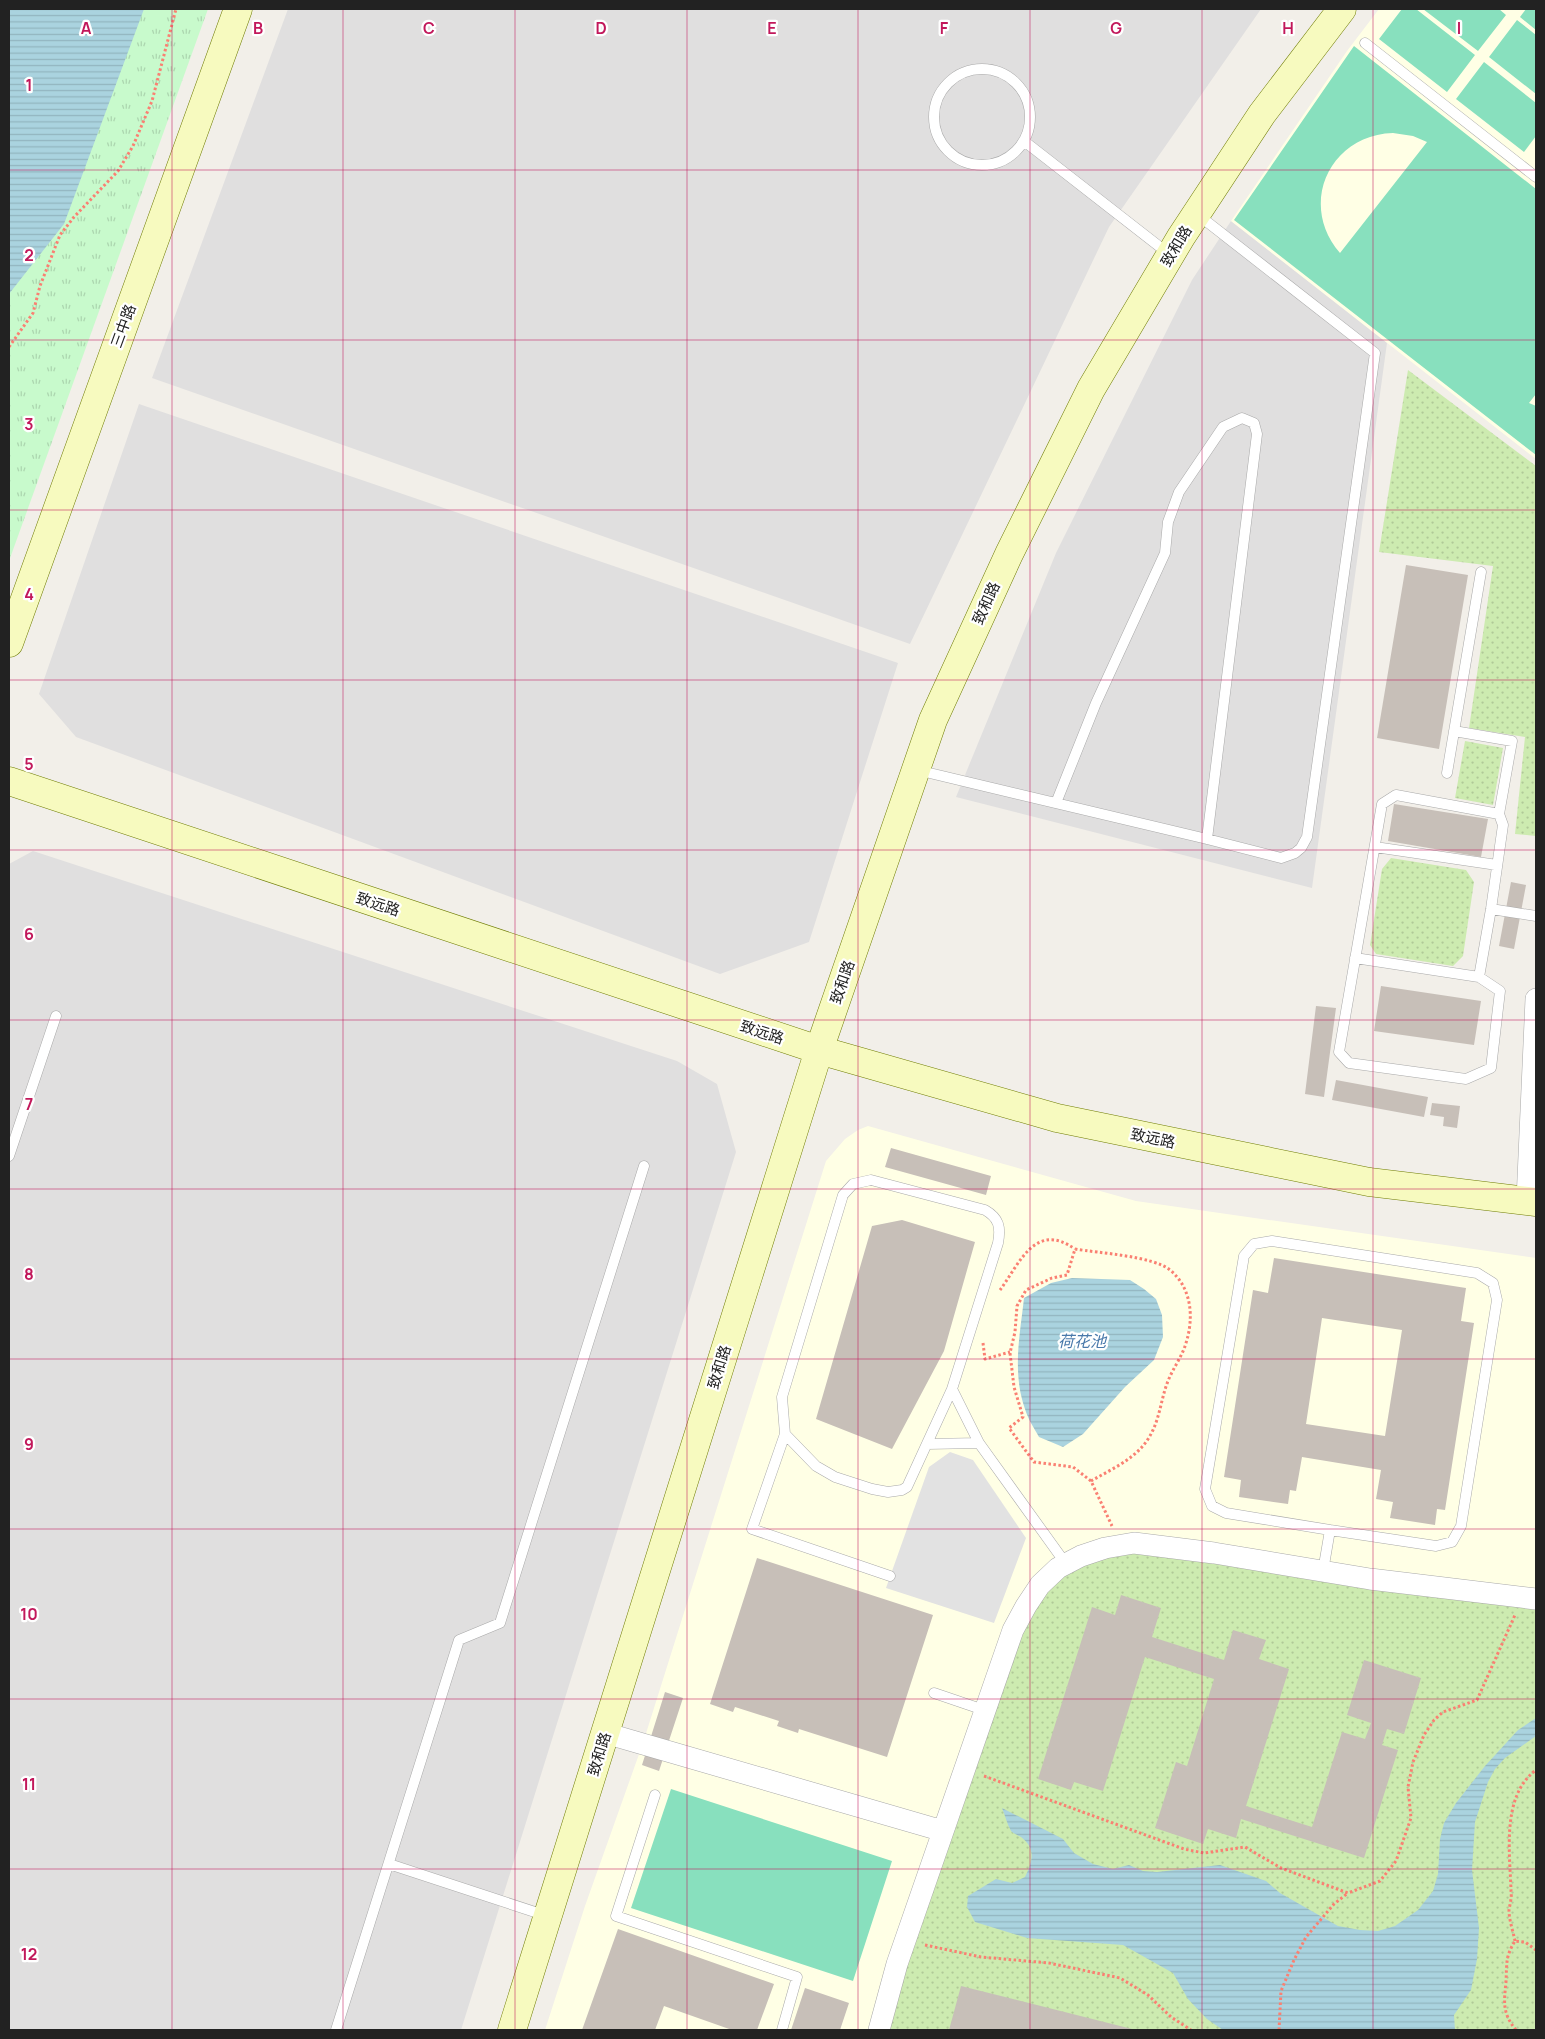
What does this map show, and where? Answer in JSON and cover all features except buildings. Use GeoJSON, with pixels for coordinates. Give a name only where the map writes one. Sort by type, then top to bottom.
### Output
{"type":"FeatureCollection","features":[{"type":"Feature","properties":{"kind":"main road","name":"三中路"},"geometry":{"type":"LineString","coordinates":[[9,643],[238,9]]}},
{"type":"Feature","properties":{"kind":"main road","name":"致和路"},"geometry":{"type":"LineString","coordinates":[[512,2030],[818,1050],[933,720],[1009,554],[1091,389],[1196,213],[1262,114],[1342,9]]}},
{"type":"Feature","properties":{"kind":"main road","name":"致远路"},"geometry":{"type":"LineString","coordinates":[[9,782],[818,1050],[1057,1118],[1369,1182],[1531,1202]]}},
{"type":"Feature","properties":{"kind":"street"},"geometry":{"type":"LineString","coordinates":[[1531,1202],[1536,999]]}},
{"type":"Feature","properties":{"kind":"street"},"geometry":{"type":"LineString","coordinates":[[879,2030],[889,1991],[906,1940],[1013,1630],[1040,1585],[1058,1568],[1081,1556],[1134,1543],[1370,1579],[1530,1598]]}},
{"type":"Feature","properties":{"kind":"street"},"geometry":{"type":"LineString","coordinates":[[605,1733],[943,1831]]}},
{"type":"Feature","properties":{"kind":"lane"},"geometry":{"type":"LineString","coordinates":[[1365,43],[1536,177]]}},
{"type":"Feature","properties":{"kind":"lane"},"geometry":{"type":"LineString","coordinates":[[984,68],[1000,72],[1014,80],[1024,93],[1030,109],[1030,125],[1024,141],[1014,153],[1001,162],[986,165],[970,164],[956,158],[944,148],[937,135],[933,119],[935,104],[942,90],[953,78],[968,70],[984,68]]}},
{"type":"Feature","properties":{"kind":"lane"},"geometry":{"type":"LineString","coordinates":[[1024,141],[1170,255]]}},
{"type":"Feature","properties":{"kind":"lane"},"geometry":{"type":"LineString","coordinates":[[916,770],[1281,858],[1295,853],[1301,848],[1307,838],[1375,353],[1196,213]]}},
{"type":"Feature","properties":{"kind":"lane"},"geometry":{"type":"LineString","coordinates":[[1056,803],[1096,704],[1165,553],[1168,522],[1179,492],[1223,427],[1242,418],[1254,422],[1257,434],[1207,839]]}},
{"type":"Feature","properties":{"kind":"lane"},"geometry":{"type":"LineString","coordinates":[[1447,773],[1481,572]]}},
{"type":"Feature","properties":{"kind":"lane"},"geometry":{"type":"LineString","coordinates":[[1454,731],[1512,741],[1499,814],[1503,825],[1479,977]]}},
{"type":"Feature","properties":{"kind":"lane"},"geometry":{"type":"LineString","coordinates":[[1355,958],[1479,977],[1500,991],[1491,1068],[1466,1079],[1349,1063],[1339,1052],[1355,958],[1382,804],[1396,795],[1499,814]]}},
{"type":"Feature","properties":{"kind":"lane"},"geometry":{"type":"LineString","coordinates":[[1375,846],[1497,866]]}},
{"type":"Feature","properties":{"kind":"lane"},"geometry":{"type":"LineString","coordinates":[[1491,909],[1536,916]]}},
{"type":"Feature","properties":{"kind":"lane"},"geometry":{"type":"LineString","coordinates":[[9,1156],[56,1016]]}},
{"type":"Feature","properties":{"kind":"lane"},"geometry":{"type":"LineString","coordinates":[[336,2030],[459,1640],[500,1623],[644,1166]]}},
{"type":"Feature","properties":{"kind":"lane"},"geometry":{"type":"LineString","coordinates":[[784,1434],[816,1466],[825,1472],[856,1484],[888,1492],[898,1491],[907,1487],[952,1389],[998,1243],[999,1223],[994,1216],[985,1210],[871,1180],[859,1182],[849,1188],[843,1195],[782,1397],[784,1434],[752,1530],[890,1576]]}},
{"type":"Feature","properties":{"kind":"lane"},"geometry":{"type":"LineString","coordinates":[[1272,1241],[1477,1273],[1493,1283],[1497,1300],[1461,1526],[1452,1542],[1436,1546],[1330,1530],[1226,1513],[1212,1506],[1206,1488],[1244,1256],[1254,1244],[1272,1241]]}},
{"type":"Feature","properties":{"kind":"lane"},"geometry":{"type":"LineString","coordinates":[[952,1389],[979,1443],[1066,1564]]}},
{"type":"Feature","properties":{"kind":"lane"},"geometry":{"type":"LineString","coordinates":[[927,1444],[979,1443]]}},
{"type":"Feature","properties":{"kind":"lane"},"geometry":{"type":"LineString","coordinates":[[1323,1571],[1330,1530]]}},
{"type":"Feature","properties":{"kind":"lane"},"geometry":{"type":"LineString","coordinates":[[934,1693],[984,1710]]}},
{"type":"Feature","properties":{"kind":"lane"},"geometry":{"type":"LineString","coordinates":[[655,1795],[616,1916],[797,1977],[782,2030]]}},
{"type":"Feature","properties":{"kind":"lane"},"geometry":{"type":"LineString","coordinates":[[389,1864],[548,1917]]}},
{"type":"Feature","properties":{"kind":"path"},"geometry":{"type":"LineString","coordinates":[[9,347],[33,312],[40,286],[60,235],[74,217],[118,171],[133,146],[152,102],[176,9]]}},
{"type":"Feature","properties":{"kind":"path"},"geometry":{"type":"LineString","coordinates":[[998,1294],[1022,1257],[1047,1238],[1063,1241],[1074,1249],[1145,1260],[1169,1269],[1185,1287],[1191,1308],[1190,1327],[1186,1344],[1168,1382],[1154,1429],[1146,1443],[1133,1454],[1122,1463],[1091,1481]]}},
{"type":"Feature","properties":{"kind":"path"},"geometry":{"type":"LineString","coordinates":[[1074,1249],[1067,1275],[1052,1278],[1026,1290],[1021,1295],[1017,1306],[1015,1332],[1010,1352],[1014,1387],[1023,1417],[1009,1428],[1034,1462],[1073,1467],[1091,1481],[1105,1508],[1120,1545]]}},
{"type":"Feature","properties":{"kind":"path"},"geometry":{"type":"LineString","coordinates":[[983,1335],[985,1359],[1010,1352]]}},
{"type":"Feature","properties":{"kind":"path"},"geometry":{"type":"LineString","coordinates":[[1279,2030],[1282,1991],[1294,1960],[1306,1938],[1334,1904],[1348,1893],[1380,1881],[1396,1861],[1411,1818],[1408,1787],[1413,1762],[1424,1735],[1434,1720],[1443,1712],[1477,1700],[1530,1598]]}},
{"type":"Feature","properties":{"kind":"path"},"geometry":{"type":"LineString","coordinates":[[964,1768],[1184,1849],[1204,1853],[1244,1847],[1281,1868],[1348,1893]]}},
{"type":"Feature","properties":{"kind":"path"},"geometry":{"type":"LineString","coordinates":[[1516,2030],[1508,2021],[1504,2002],[1506,1963],[1509,1950],[1515,1940],[1509,1912],[1512,1893],[1509,1860],[1511,1820],[1515,1802],[1526,1779],[1536,1770]]}},
{"type":"Feature","properties":{"kind":"path"},"geometry":{"type":"LineString","coordinates":[[906,1940],[981,1957],[1048,1963],[1120,1978],[1148,1995],[1171,2017],[1192,2030]]}},
{"type":"Feature","properties":{"kind":"path"},"geometry":{"type":"LineString","coordinates":[[1515,1940],[1525,1942],[1536,1950]]}},
{"type":"Feature","properties":{"kind":"shaded area"},"geometry":{"type":"Polygon","coordinates":[[[288,9],[1261,9],[1109,227],[910,644],[152,378],[288,9]]]}},
{"type":"Feature","properties":{"kind":"shaded area"},"geometry":{"type":"Polygon","coordinates":[[[1379,9],[1536,9],[1536,459],[1231,221],[1347,51],[1379,9]]]}},
{"type":"Feature","properties":{"kind":"shaded area"},"geometry":{"type":"Polygon","coordinates":[[[1231,221],[1387,343],[1312,888],[956,797],[1056,553],[1192,280],[1231,221]]]}},
{"type":"Feature","properties":{"kind":"shaded area"},"geometry":{"type":"Polygon","coordinates":[[[139,404],[898,663],[809,942],[720,974],[76,737],[39,694],[139,404]]]}},
{"type":"Feature","properties":{"kind":"shaded area"},"geometry":{"type":"Polygon","coordinates":[[[33,851],[677,1061],[717,1084],[736,1152],[461,2030],[9,2030],[9,864],[33,851]]]}},
{"type":"Feature","properties":{"kind":"shaded area"},"geometry":{"type":"Polygon","coordinates":[[[868,1126],[1136,1201],[1536,1258],[1536,2030],[545,2030],[585,1906],[643,1743],[826,1161],[845,1139],[868,1126]]]}},
{"type":"Feature","properties":{"kind":"shaded area"},"geometry":{"type":"Polygon","coordinates":[[[950,1452],[973,1460],[1026,1538],[994,1623],[886,1588],[929,1467],[950,1452]]]}},
{"type":"Feature","properties":{"kind":"green space"},"geometry":{"type":"Polygon","coordinates":[[[9,9],[208,9],[9,561],[9,9]]]}},
{"type":"Feature","properties":{"kind":"green space"},"geometry":{"type":"Polygon","coordinates":[[[1402,9],[1416,9],[1475,55],[1447,92],[1379,39],[1402,9]]]}},
{"type":"Feature","properties":{"kind":"green space"},"geometry":{"type":"Polygon","coordinates":[[[1423,9],[1499,9],[1506,15],[1478,51],[1423,9]]]}},
{"type":"Feature","properties":{"kind":"green space"},"geometry":{"type":"Polygon","coordinates":[[[1526,9],[1536,9],[1536,30],[1520,17],[1526,9]]]}},
{"type":"Feature","properties":{"kind":"green space"},"geometry":{"type":"Polygon","coordinates":[[[1517,20],[1536,35],[1536,94],[1489,57],[1517,20]]]}},
{"type":"Feature","properties":{"kind":"green space"},"geometry":{"type":"Polygon","coordinates":[[[1354,46],[1536,189],[1536,394],[1529,403],[1536,406],[1536,455],[1234,220],[1354,46]],[[1393,133],[1371,137],[1352,146],[1337,159],[1327,176],[1321,194],[1322,214],[1328,234],[1340,253],[1427,142],[1413,136],[1393,133]]]}},
{"type":"Feature","properties":{"kind":"green space"},"geometry":{"type":"Polygon","coordinates":[[[1484,62],[1536,103],[1536,136],[1524,152],[1456,99],[1484,62]]]}},
{"type":"Feature","properties":{"kind":"green space"},"geometry":{"type":"Polygon","coordinates":[[[1408,370],[1536,466],[1536,836],[1515,834],[1525,737],[1469,728],[1493,566],[1379,552],[1408,370]]]}},
{"type":"Feature","properties":{"kind":"green space"},"geometry":{"type":"Polygon","coordinates":[[[1465,741],[1503,748],[1493,805],[1455,798],[1465,741]]]}},
{"type":"Feature","properties":{"kind":"green space"},"geometry":{"type":"Polygon","coordinates":[[[1391,858],[1466,870],[1474,882],[1463,956],[1453,966],[1376,954],[1370,945],[1382,869],[1391,858]]]}},
{"type":"Feature","properties":{"kind":"green space"},"geometry":{"type":"Polygon","coordinates":[[[1105,1548],[1536,1599],[1536,2030],[879,2030],[1040,1585],[1105,1548]]]}},
{"type":"Feature","properties":{"kind":"green space"},"geometry":{"type":"Polygon","coordinates":[[[671,1789],[892,1861],[853,1981],[631,1908],[671,1789]]]}},
{"type":"Feature","properties":{"kind":"water"},"geometry":{"type":"Polygon","coordinates":[[[9,9],[144,9],[64,224],[9,294],[9,9]]]}},
{"type":"Feature","properties":{"kind":"water","name":"荷花池"},"geometry":{"type":"Polygon","coordinates":[[[1072,1278],[1130,1280],[1144,1289],[1156,1299],[1162,1315],[1163,1337],[1154,1360],[1125,1387],[1083,1434],[1063,1447],[1039,1437],[1029,1420],[1021,1395],[1018,1354],[1024,1298],[1051,1283],[1072,1278]]]}},
{"type":"Feature","properties":{"kind":"water"},"geometry":{"type":"Polygon","coordinates":[[[1536,1718],[1536,1736],[1505,1758],[1495,1769],[1488,1782],[1475,1822],[1472,1870],[1479,1928],[1477,1959],[1471,1990],[1454,2015],[1455,2030],[1223,2030],[1207,2019],[1188,1999],[1173,1973],[1123,1945],[1027,1938],[975,1922],[967,1907],[968,1896],[996,1879],[1012,1883],[1025,1877],[1030,1866],[1032,1856],[1029,1846],[1021,1837],[1011,1831],[1002,1808],[1063,1839],[1074,1853],[1093,1864],[1113,1869],[1129,1865],[1143,1871],[1157,1872],[1220,1865],[1266,1881],[1280,1893],[1338,1926],[1378,1931],[1395,1926],[1418,1910],[1433,1891],[1438,1874],[1440,1839],[1444,1823],[1456,1803],[1485,1766],[1518,1730],[1536,1718]]]}}]}
